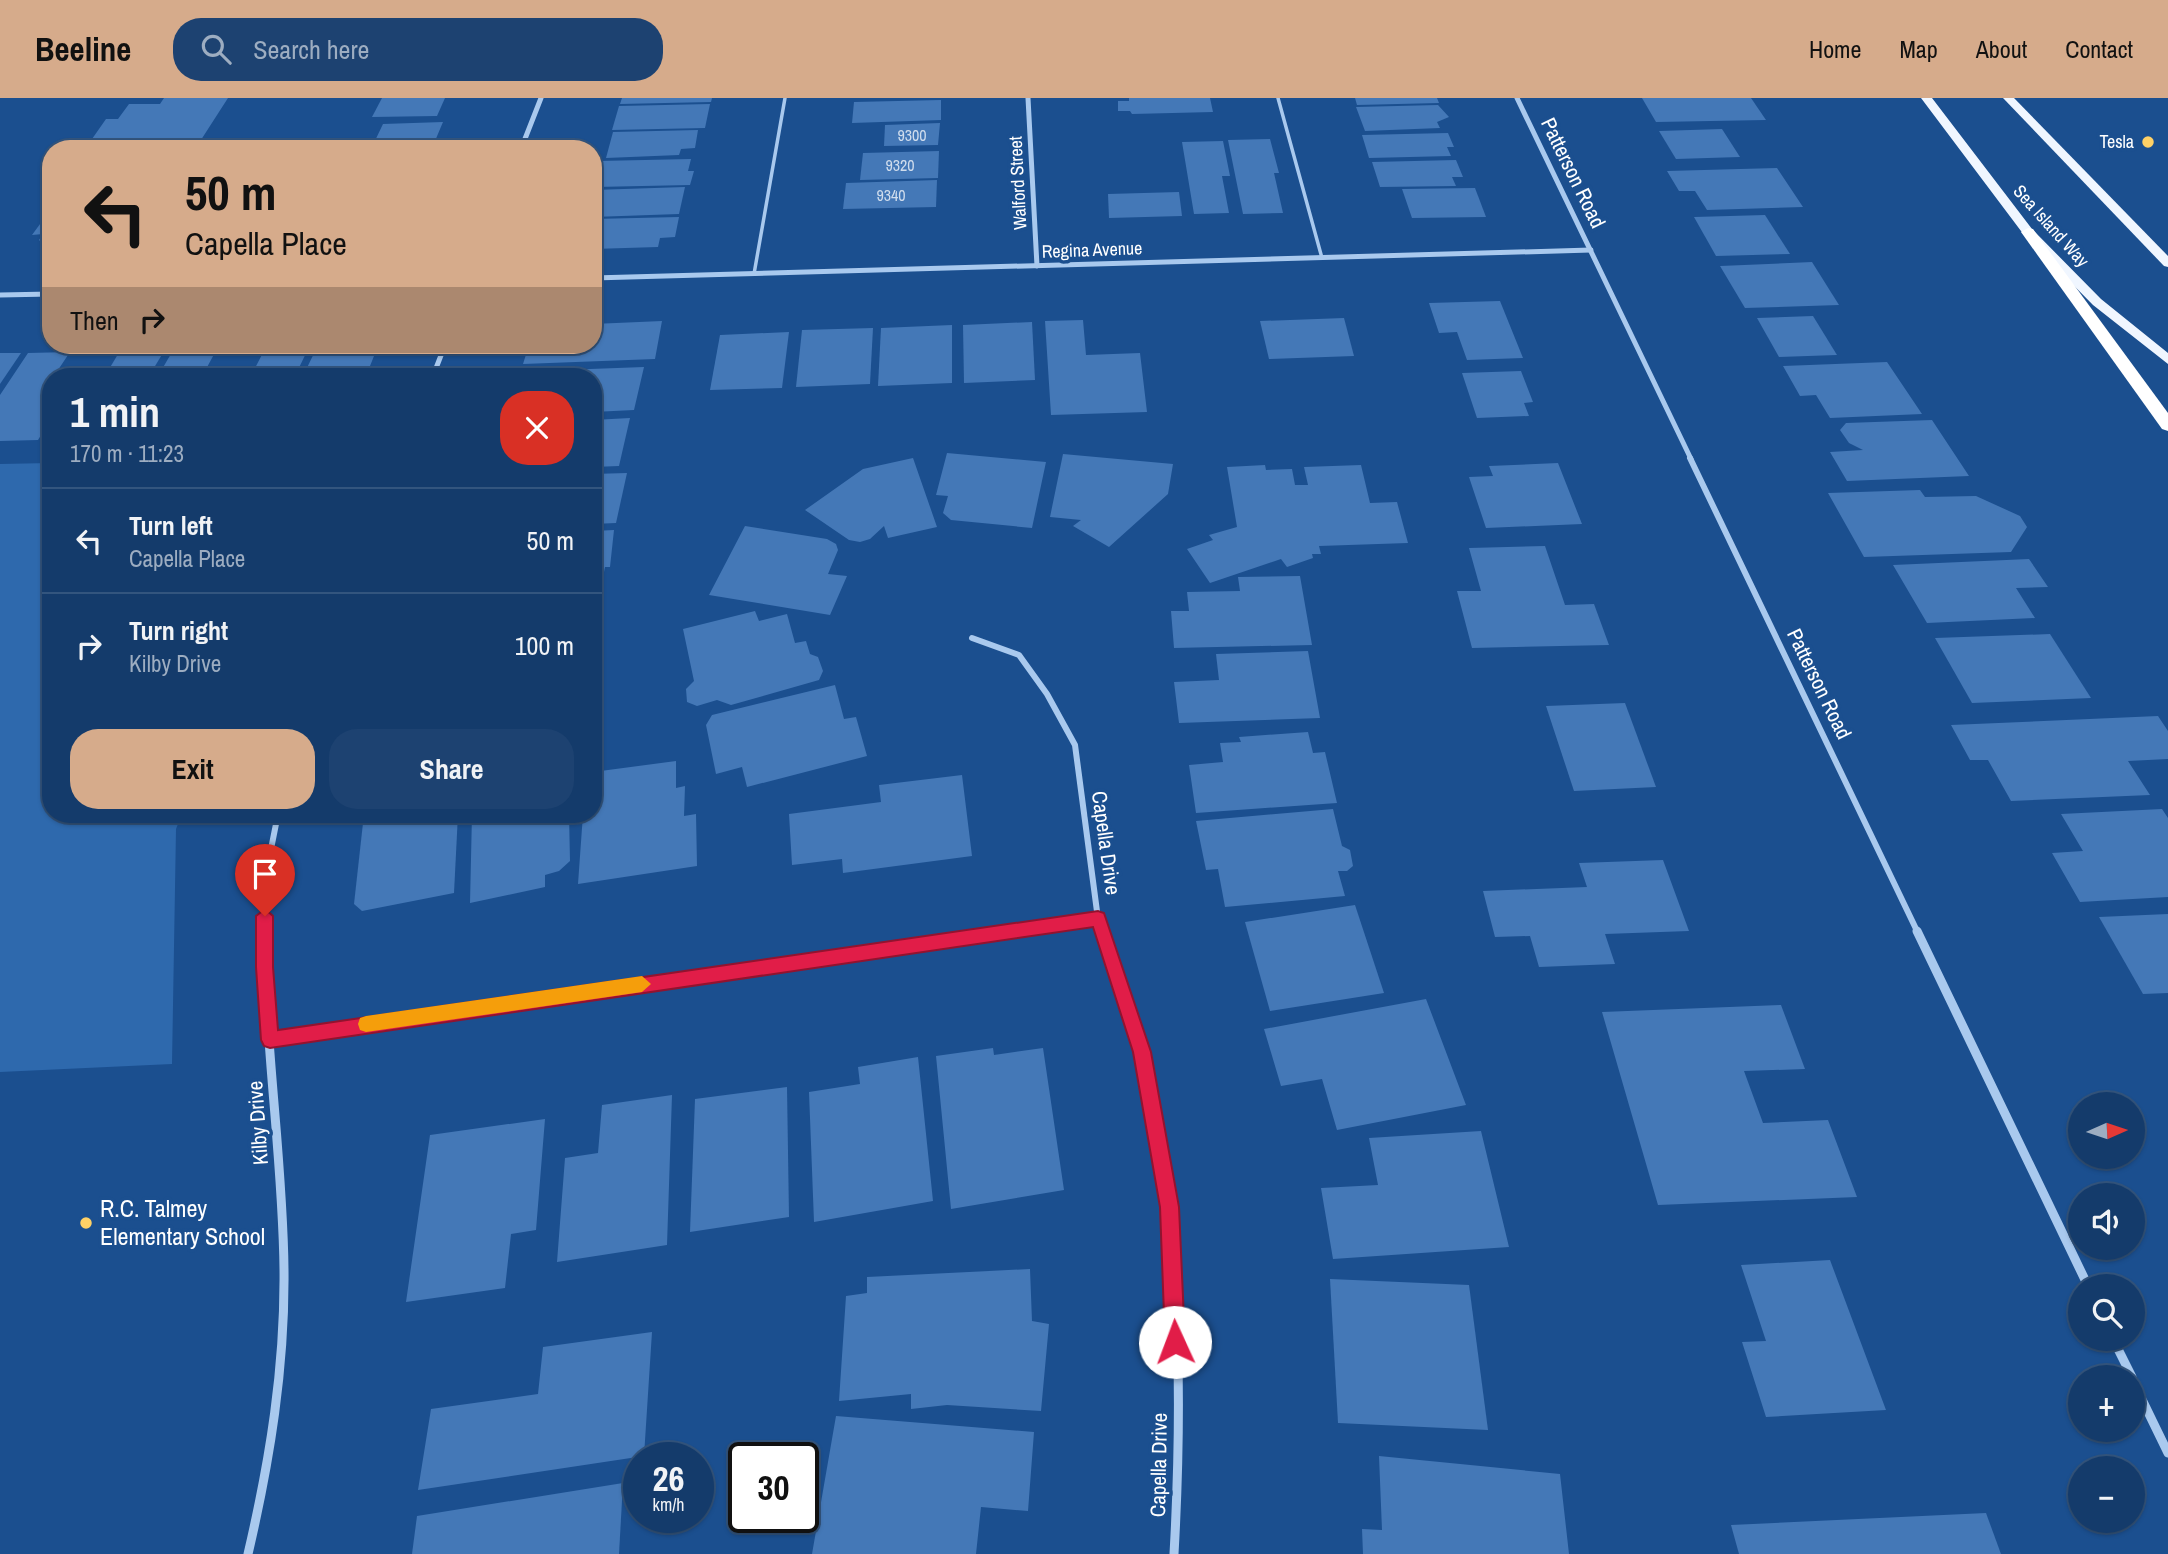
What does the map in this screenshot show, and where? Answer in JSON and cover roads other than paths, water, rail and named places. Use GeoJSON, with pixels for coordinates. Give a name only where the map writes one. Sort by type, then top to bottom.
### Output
{"type":"FeatureCollection","features":[{"type":"Feature","properties":{"kind":"highway"},"geometry":{"type":"LineString","coordinates":[[2028,232],[2168,425]]}},
{"type":"Feature","properties":{"kind":"main road","name":"Sea Island Way"},"geometry":{"type":"LineString","coordinates":[[1926,98],[2028,232],[2097,302],[2168,360]]}},
{"type":"Feature","properties":{"kind":"main road"},"geometry":{"type":"LineString","coordinates":[[2008,98],[2168,263]]}},
{"type":"Feature","properties":{"kind":"street"},"geometry":{"type":"LineString","coordinates":[[525,140],[541,98]]}},
{"type":"Feature","properties":{"kind":"street","name":"Walford Street"},"geometry":{"type":"LineString","coordinates":[[1028,98],[1037,266]]}},
{"type":"Feature","properties":{"kind":"street","name":"Patterson Road"},"geometry":{"type":"LineString","coordinates":[[1517,98],[2082,1274]]}},
{"type":"Feature","properties":{"kind":"street","name":"Regina Avenue"},"geometry":{"type":"LineString","coordinates":[[602,278],[1591,250]]}},
{"type":"Feature","properties":{"kind":"street"},"geometry":{"type":"LineString","coordinates":[[0,295],[42,294]]}},
{"type":"Feature","properties":{"kind":"street","name":"Capella Drive"},"geometry":{"type":"LineString","coordinates":[[972,638],[1019,654],[1047,694],[1075,745],[1098,919],[1142,1052],[1170,1207],[1180,1450],[1174,1554]]}},
{"type":"Feature","properties":{"kind":"street","name":"Kilby Drive"},"geometry":{"type":"LineString","coordinates":[[248,1554],[262,1495],[282,1349],[281,1214],[264,967],[265,891],[276,823]]}},
{"type":"Feature","properties":{"kind":"street"},"geometry":{"type":"LineString","coordinates":[[270,1040],[1098,919]]}},
{"type":"Feature","properties":{"kind":"street"},"geometry":{"type":"LineString","coordinates":[[2145,1406],[2168,1453]]}},
{"type":"Feature","properties":{"kind":"lane"},"geometry":{"type":"LineString","coordinates":[[754,274],[785,98]]}},
{"type":"Feature","properties":{"kind":"lane"},"geometry":{"type":"LineString","coordinates":[[1278,98],[1322,258]]}},
{"type":"Feature","properties":{"kind":"place","name":"Tesla"},"geometry":{"type":"Point","coordinates":[2148,142]}},
{"type":"Feature","properties":{"kind":"place","name":"R.C. Talmey Elementary School"},"geometry":{"type":"Point","coordinates":[86,1223]}}]}
